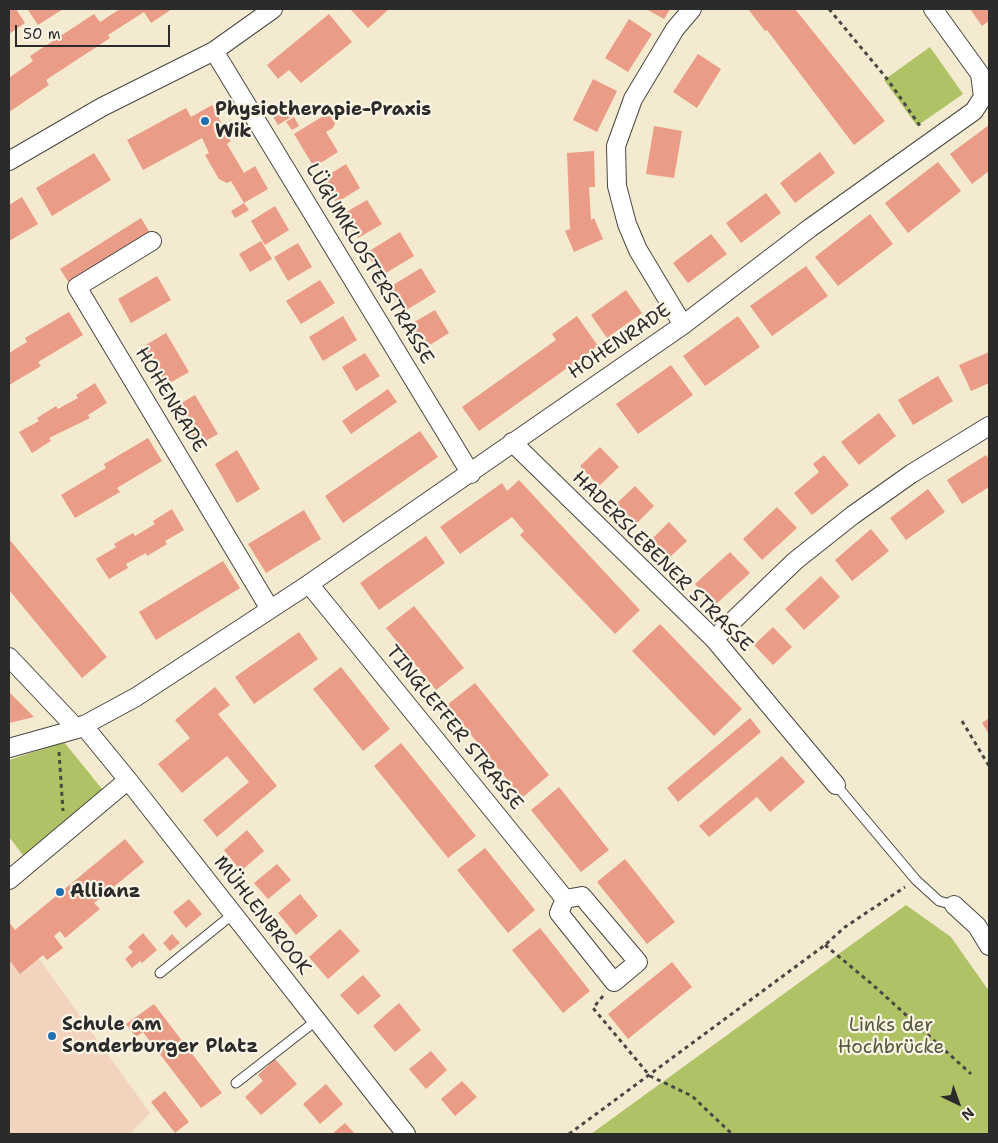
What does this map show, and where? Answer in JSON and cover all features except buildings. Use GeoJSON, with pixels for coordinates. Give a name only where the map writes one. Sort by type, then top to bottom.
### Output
{"type":"FeatureCollection","features":[{"type":"Feature","properties":{"kind":"street"},"geometry":{"type":"LineString","coordinates":[[9,161],[102,107],[214,51],[273,9]]}},
{"type":"Feature","properties":{"kind":"street"},"geometry":{"type":"LineString","coordinates":[[683,325],[638,250],[627,224],[617,186],[616,146],[633,99],[675,30],[692,9]]}},
{"type":"Feature","properties":{"kind":"street","name":"HOHENRADE"},"geometry":{"type":"LineString","coordinates":[[9,748],[80,727],[136,697],[310,584],[683,325],[810,228],[974,111],[983,97],[980,74],[934,9]]}},
{"type":"Feature","properties":{"kind":"street","name":"LÜGUMKLOSTERSTRASSE"},"geometry":{"type":"LineString","coordinates":[[214,51],[471,474]]}},
{"type":"Feature","properties":{"kind":"street","name":"HOHENRADE"},"geometry":{"type":"LineString","coordinates":[[152,241],[77,287],[270,609]]}},
{"type":"Feature","properties":{"kind":"street"},"geometry":{"type":"LineString","coordinates":[[714,639],[795,561],[853,515],[911,474],[989,426]]}},
{"type":"Feature","properties":{"kind":"street","name":"HADERSLEBENER STRASSE"},"geometry":{"type":"LineString","coordinates":[[512,442],[714,639],[836,785]]}},
{"type":"Feature","properties":{"kind":"street","name":"TINGLEFFER STRASSE"},"geometry":{"type":"LineString","coordinates":[[310,584],[565,899]]}},
{"type":"Feature","properties":{"kind":"street","name":"MÜHLENBROOK"},"geometry":{"type":"LineString","coordinates":[[9,657],[80,727],[128,780],[406,1134]]}},
{"type":"Feature","properties":{"kind":"street"},"geometry":{"type":"LineString","coordinates":[[9,880],[128,780]]}},
{"type":"Feature","properties":{"kind":"street"},"geometry":{"type":"LineString","coordinates":[[582,896],[638,962],[614,982],[559,913],[565,899],[582,896]]}},
{"type":"Feature","properties":{"kind":"street"},"geometry":{"type":"LineString","coordinates":[[954,905],[977,926],[989,946]]}},
{"type":"Feature","properties":{"kind":"lane"},"geometry":{"type":"LineString","coordinates":[[836,785],[916,880],[939,901],[954,905]]}},
{"type":"Feature","properties":{"kind":"lane"},"geometry":{"type":"LineString","coordinates":[[160,973],[234,914]]}},
{"type":"Feature","properties":{"kind":"lane"},"geometry":{"type":"LineString","coordinates":[[236,1083],[316,1020]]}},
{"type":"Feature","properties":{"kind":"path"},"geometry":{"type":"LineString","coordinates":[[829,9],[888,80],[930,141]]}},
{"type":"Feature","properties":{"kind":"path"},"geometry":{"type":"LineString","coordinates":[[962,722],[989,766]]}},
{"type":"Feature","properties":{"kind":"path"},"geometry":{"type":"LineString","coordinates":[[54,735],[60,756],[64,834]]}},
{"type":"Feature","properties":{"kind":"path"},"geometry":{"type":"LineString","coordinates":[[569,1134],[650,1076],[867,912],[916,880]]}},
{"type":"Feature","properties":{"kind":"path"},"geometry":{"type":"LineString","coordinates":[[825,945],[873,985],[971,1074]]}},
{"type":"Feature","properties":{"kind":"path"},"geometry":{"type":"LineString","coordinates":[[614,982],[593,1008],[650,1076],[692,1096],[732,1134]]}},
{"type":"Feature","properties":{"kind":"shaded area","name":"Schule am Sonderburger Platz"},"geometry":{"type":"Polygon","coordinates":[[[9,922],[39,959],[150,1113],[130,1134],[9,1134],[9,922]]]}},
{"type":"Feature","properties":{"kind":"green space"},"geometry":{"type":"Polygon","coordinates":[[[930,47],[963,94],[917,126],[884,80],[930,47]]]}},
{"type":"Feature","properties":{"kind":"green space"},"geometry":{"type":"Polygon","coordinates":[[[64,742],[106,794],[26,859],[9,837],[9,760],[64,742]]]}},
{"type":"Feature","properties":{"kind":"green space","name":"Links der Hochbrücke"},"geometry":{"type":"Polygon","coordinates":[[[906,905],[951,937],[989,991],[989,1134],[591,1134],[906,905]]]}},
{"type":"Feature","properties":{"kind":"place","name":"Physiotherapie-Praxis Wik"},"geometry":{"type":"Point","coordinates":[205,121]}},
{"type":"Feature","properties":{"kind":"place","name":"Allianz"},"geometry":{"type":"Point","coordinates":[60,892]}},
{"type":"Feature","properties":{"kind":"place","name":"Schule am Sonderburger Platz"},"geometry":{"type":"Point","coordinates":[52,1036]}}]}
